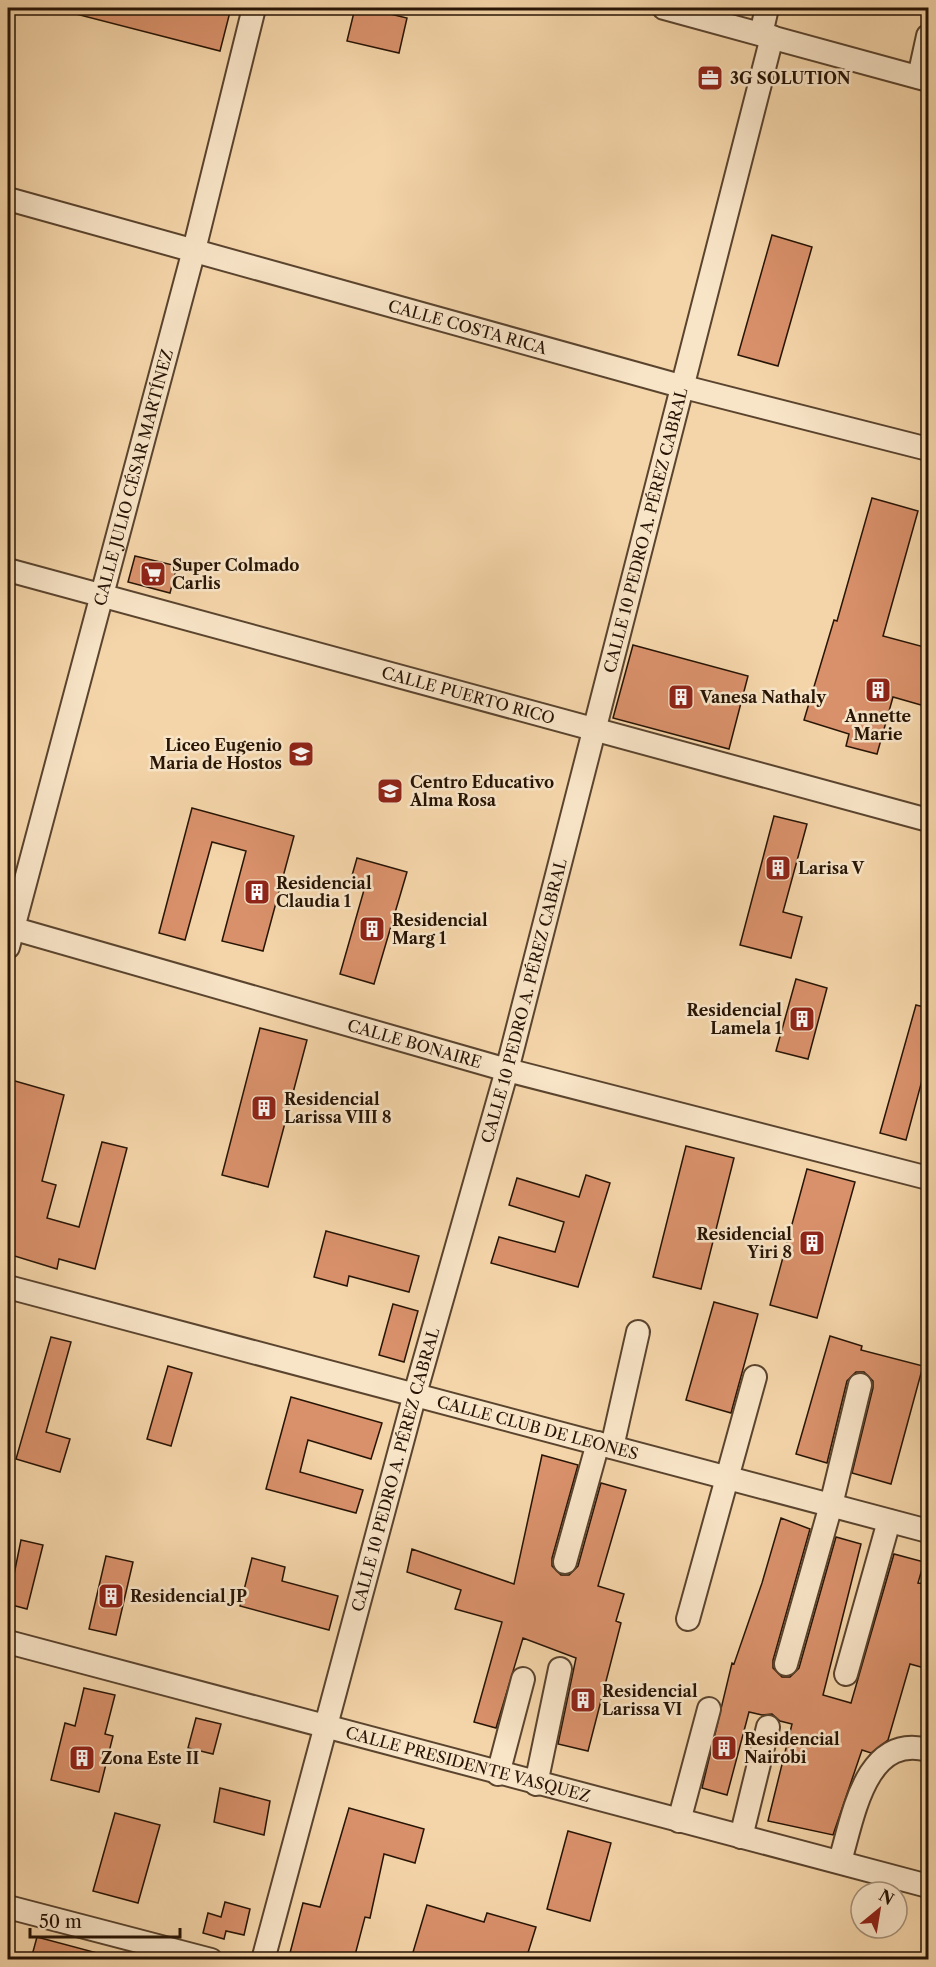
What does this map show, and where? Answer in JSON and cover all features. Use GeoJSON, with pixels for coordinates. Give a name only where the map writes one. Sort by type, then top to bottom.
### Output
{"type":"FeatureCollection","features":[{"type":"Feature","properties":{"kind":"street","name":"CALLE JULIO CÉSAR MARTÍNEZ"},"geometry":{"type":"LineString","coordinates":[[9,934],[194,250],[254,8]]}},
{"type":"Feature","properties":{"kind":"street"},"geometry":{"type":"LineString","coordinates":[[664,8],[924,79],[928,36]]}},
{"type":"Feature","properties":{"kind":"street","name":"CALLE 10 PEDRO A. PÉREZ CABRAL"},"geometry":{"type":"LineString","coordinates":[[263,1959],[415,1394],[507,1070],[595,732],[684,387],[766,36],[767,8]]}},
{"type":"Feature","properties":{"kind":"street","name":"CALLE COSTA RICA"},"geometry":{"type":"LineString","coordinates":[[8,199],[684,387],[928,449]]}},
{"type":"Feature","properties":{"kind":"street","name":"CALLE PUERTO RICO"},"geometry":{"type":"LineString","coordinates":[[8,570],[102,594],[595,732],[928,820]]}},
{"type":"Feature","properties":{"kind":"street","name":"CALLE BONAIRE"},"geometry":{"type":"LineString","coordinates":[[9,934],[507,1070],[928,1178]]}},
{"type":"Feature","properties":{"kind":"street","name":"CALLE CLUB DE LEONES"},"geometry":{"type":"LineString","coordinates":[[8,1287],[928,1531]]}},
{"type":"Feature","properties":{"kind":"street"},"geometry":{"type":"LineString","coordinates":[[565,1562],[605,1445],[638,1332]]}},
{"type":"Feature","properties":{"kind":"street"},"geometry":{"type":"LineString","coordinates":[[688,1619],[755,1377]]}},
{"type":"Feature","properties":{"kind":"street"},"geometry":{"type":"LineString","coordinates":[[786,1664],[831,1505],[860,1385]]}},
{"type":"Feature","properties":{"kind":"street"},"geometry":{"type":"LineString","coordinates":[[846,1674],[889,1521]]}},
{"type":"Feature","properties":{"kind":"street","name":"CALLE PRESIDENTE VASQUEZ"},"geometry":{"type":"LineString","coordinates":[[8,1642],[498,1774],[928,1886]]}},
{"type":"Feature","properties":{"kind":"street"},"geometry":{"type":"LineString","coordinates":[[536,1784],[560,1670]]}},
{"type":"Feature","properties":{"kind":"street"},"geometry":{"type":"LineString","coordinates":[[498,1774],[523,1679]]}},
{"type":"Feature","properties":{"kind":"street"},"geometry":{"type":"LineString","coordinates":[[680,1821],[709,1709]]}},
{"type":"Feature","properties":{"kind":"street"},"geometry":{"type":"LineString","coordinates":[[741,1837],[768,1727]]}},
{"type":"Feature","properties":{"kind":"street"},"geometry":{"type":"LineString","coordinates":[[840,1862],[861,1795],[875,1766],[888,1755],[902,1748],[916,1747],[928,1750]]}},
{"type":"Feature","properties":{"kind":"street"},"geometry":{"type":"LineString","coordinates":[[8,1906],[211,1959]]}},
{"type":"Feature","properties":{"kind":"building"},"geometry":{"type":"Polygon","coordinates":[[[73,8],[231,8],[220,51],[72,13],[73,8]]]}},
{"type":"Feature","properties":{"kind":"building"},"geometry":{"type":"Polygon","coordinates":[[[355,8],[388,8],[386,13],[407,18],[399,53],[347,41],[355,8]]]}},
{"type":"Feature","properties":{"kind":"building"},"geometry":{"type":"Polygon","coordinates":[[[772,235],[812,247],[778,366],[738,355],[772,235]]]}},
{"type":"Feature","properties":{"kind":"building"},"geometry":{"type":"Polygon","coordinates":[[[872,498],[918,511],[883,636],[928,648],[928,707],[893,697],[877,754],[846,746],[849,734],[804,720],[834,620],[837,621],[872,498]]]}},
{"type":"Feature","properties":{"kind":"building","name":"Super Colmado Carlis"},"geometry":{"type":"Polygon","coordinates":[[[135,556],[177,566],[170,593],[128,582],[135,556]]]}},
{"type":"Feature","properties":{"kind":"building","name":"Vanesa Nathaly"},"geometry":{"type":"Polygon","coordinates":[[[633,645],[748,676],[729,749],[613,718],[633,645]]]}},
{"type":"Feature","properties":{"kind":"building","name":"Residencial Claudia 1"},"geometry":{"type":"Polygon","coordinates":[[[192,808],[294,836],[263,951],[222,941],[246,851],[212,842],[185,940],[159,933],[192,808]]]}},
{"type":"Feature","properties":{"kind":"building","name":"Larisa V"},"geometry":{"type":"Polygon","coordinates":[[[774,816],[807,824],[783,912],[802,917],[791,958],[740,945],[774,816]]]}},
{"type":"Feature","properties":{"kind":"building","name":"Residencial Marg 1"},"geometry":{"type":"Polygon","coordinates":[[[357,858],[407,872],[374,984],[340,974],[366,883],[351,879],[357,858]]]}},
{"type":"Feature","properties":{"kind":"building","name":"Residencial Lamela 1"},"geometry":{"type":"Polygon","coordinates":[[[796,979],[827,988],[808,1059],[776,1051],[796,979]]]}},
{"type":"Feature","properties":{"kind":"building"},"geometry":{"type":"Polygon","coordinates":[[[916,1005],[928,1008],[928,1058],[906,1140],[880,1133],[916,1005]]]}},
{"type":"Feature","properties":{"kind":"building","name":"Residencial Larissa VIII 8"},"geometry":{"type":"Polygon","coordinates":[[[260,1028],[307,1040],[268,1187],[222,1175],[260,1028]]]}},
{"type":"Feature","properties":{"kind":"building"},"geometry":{"type":"Polygon","coordinates":[[[8,1079],[64,1095],[42,1181],[56,1185],[47,1218],[79,1227],[102,1142],[127,1148],[95,1269],[59,1259],[57,1269],[8,1254],[8,1079]]]}},
{"type":"Feature","properties":{"kind":"building"},"geometry":{"type":"Polygon","coordinates":[[[686,1146],[734,1158],[701,1289],[653,1277],[686,1146]]]}},
{"type":"Feature","properties":{"kind":"building","name":"Residencial Yiri 8"},"geometry":{"type":"Polygon","coordinates":[[[807,1169],[855,1182],[817,1318],[770,1305],[807,1169]]]}},
{"type":"Feature","properties":{"kind":"building"},"geometry":{"type":"Polygon","coordinates":[[[586,1175],[610,1183],[578,1287],[491,1263],[499,1237],[555,1252],[564,1222],[509,1205],[517,1178],[579,1197],[586,1175]]]}},
{"type":"Feature","properties":{"kind":"building"},"geometry":{"type":"Polygon","coordinates":[[[326,1231],[419,1256],[409,1292],[349,1276],[347,1286],[314,1277],[326,1231]]]}},
{"type":"Feature","properties":{"kind":"building"},"geometry":{"type":"Polygon","coordinates":[[[714,1302],[758,1314],[731,1413],[686,1400],[714,1302]]]}},
{"type":"Feature","properties":{"kind":"building"},"geometry":{"type":"Polygon","coordinates":[[[393,1304],[418,1311],[404,1362],[379,1355],[393,1304]]]}},
{"type":"Feature","properties":{"kind":"building"},"geometry":{"type":"Polygon","coordinates":[[[830,1336],[862,1346],[861,1350],[923,1366],[891,1484],[852,1473],[873,1388],[873,1381],[864,1372],[856,1372],[847,1381],[827,1463],[796,1454],[830,1336]]]}},
{"type":"Feature","properties":{"kind":"building"},"geometry":{"type":"Polygon","coordinates":[[[51,1337],[71,1342],[46,1432],[70,1439],[60,1472],[16,1459],[51,1337]]]}},
{"type":"Feature","properties":{"kind":"building"},"geometry":{"type":"Polygon","coordinates":[[[168,1366],[192,1373],[171,1446],[147,1439],[168,1366]]]}},
{"type":"Feature","properties":{"kind":"building"},"geometry":{"type":"Polygon","coordinates":[[[291,1397],[382,1423],[371,1459],[308,1440],[300,1472],[363,1490],[356,1513],[266,1489],[291,1397]]]}},
{"type":"Feature","properties":{"kind":"building"},"geometry":{"type":"Polygon","coordinates":[[[542,1455],[578,1465],[552,1558],[552,1566],[561,1575],[569,1575],[578,1566],[601,1483],[626,1490],[598,1586],[624,1594],[616,1621],[621,1623],[588,1751],[558,1744],[576,1658],[523,1638],[496,1728],[474,1722],[502,1622],[455,1609],[461,1590],[407,1572],[412,1549],[514,1584],[542,1455]]]}},
{"type":"Feature","properties":{"kind":"building"},"geometry":{"type":"Polygon","coordinates":[[[781,1518],[810,1529],[773,1660],[773,1668],[782,1677],[790,1677],[799,1668],[836,1537],[861,1544],[823,1695],[851,1703],[894,1554],[924,1562],[918,1583],[928,1584],[928,1669],[910,1664],[888,1740],[871,1753],[862,1750],[833,1835],[768,1821],[792,1724],[780,1721],[772,1714],[762,1715],[749,1712],[727,1795],[702,1788],[732,1663],[734,1664],[762,1583],[781,1518]]]}},
{"type":"Feature","properties":{"kind":"building"},"geometry":{"type":"Polygon","coordinates":[[[21,1540],[43,1545],[27,1609],[8,1604],[21,1540]]]}},
{"type":"Feature","properties":{"kind":"building","name":"Residencial JP"},"geometry":{"type":"Polygon","coordinates":[[[106,1556],[133,1562],[116,1635],[89,1629],[106,1556]]]}},
{"type":"Feature","properties":{"kind":"building"},"geometry":{"type":"Polygon","coordinates":[[[252,1558],[285,1567],[282,1581],[338,1596],[329,1630],[240,1606],[252,1558]]]}},
{"type":"Feature","properties":{"kind":"building","name":"Zona Este II"},"geometry":{"type":"Polygon","coordinates":[[[84,1688],[115,1695],[105,1734],[113,1736],[99,1792],[51,1780],[65,1723],[75,1726],[84,1688]]]}},
{"type":"Feature","properties":{"kind":"building"},"geometry":{"type":"Polygon","coordinates":[[[196,1718],[221,1724],[213,1754],[188,1748],[196,1718]]]}},
{"type":"Feature","properties":{"kind":"building"},"geometry":{"type":"Polygon","coordinates":[[[220,1788],[270,1801],[264,1835],[214,1822],[220,1788]]]}},
{"type":"Feature","properties":{"kind":"building"},"geometry":{"type":"Polygon","coordinates":[[[349,1808],[424,1829],[415,1863],[384,1854],[370,1918],[365,1917],[354,1959],[316,1959],[290,1953],[303,1903],[320,1907],[349,1808]]]}},
{"type":"Feature","properties":{"kind":"building"},"geometry":{"type":"Polygon","coordinates":[[[115,1813],[160,1825],[138,1903],[93,1891],[115,1813]]]}},
{"type":"Feature","properties":{"kind":"building"},"geometry":{"type":"Polygon","coordinates":[[[568,1831],[611,1843],[590,1921],[547,1909],[568,1831]]]}},
{"type":"Feature","properties":{"kind":"building"},"geometry":{"type":"Polygon","coordinates":[[[225,1902],[250,1909],[244,1935],[226,1931],[224,1939],[203,1933],[208,1913],[221,1917],[225,1902]]]}},
{"type":"Feature","properties":{"kind":"building"},"geometry":{"type":"Polygon","coordinates":[[[427,1905],[484,1922],[487,1913],[536,1927],[526,1959],[411,1959],[427,1905]]]}},
{"type":"Feature","properties":{"kind":"building"},"geometry":{"type":"Polygon","coordinates":[[[37,1937],[101,1954],[101,1959],[31,1959],[37,1937]]]}},
{"type":"Feature","properties":{"kind":"place","name":"3G SOLUTION"},"geometry":{"type":"Point","coordinates":[710,78]}},
{"type":"Feature","properties":{"kind":"place","name":"Super Colmado Carlis"},"geometry":{"type":"Point","coordinates":[153,574]}},
{"type":"Feature","properties":{"kind":"place","name":"Annette Marie"},"geometry":{"type":"Point","coordinates":[878,690]}},
{"type":"Feature","properties":{"kind":"place","name":"Vanesa Nathaly"},"geometry":{"type":"Point","coordinates":[681,697]}},
{"type":"Feature","properties":{"kind":"place","name":"Liceo Eugenio Maria de Hostos"},"geometry":{"type":"Point","coordinates":[301,754]}},
{"type":"Feature","properties":{"kind":"place","name":"Centro Educativo Alma Rosa"},"geometry":{"type":"Point","coordinates":[390,791]}},
{"type":"Feature","properties":{"kind":"place","name":"Larisa V"},"geometry":{"type":"Point","coordinates":[778,868]}},
{"type":"Feature","properties":{"kind":"place","name":"Residencial Claudia 1"},"geometry":{"type":"Point","coordinates":[257,892]}},
{"type":"Feature","properties":{"kind":"place","name":"Residencial Marg 1"},"geometry":{"type":"Point","coordinates":[372,929]}},
{"type":"Feature","properties":{"kind":"place","name":"Residencial Lamela 1"},"geometry":{"type":"Point","coordinates":[802,1019]}},
{"type":"Feature","properties":{"kind":"place","name":"Residencial Larissa VIII 8"},"geometry":{"type":"Point","coordinates":[264,1108]}},
{"type":"Feature","properties":{"kind":"place","name":"Residencial Yiri 8"},"geometry":{"type":"Point","coordinates":[812,1243]}},
{"type":"Feature","properties":{"kind":"place","name":"Residencial JP"},"geometry":{"type":"Point","coordinates":[111,1596]}},
{"type":"Feature","properties":{"kind":"place","name":"Residencial Larissa VI"},"geometry":{"type":"Point","coordinates":[583,1700]}},
{"type":"Feature","properties":{"kind":"place","name":"Residencial Nairobi"},"geometry":{"type":"Point","coordinates":[724,1748]}},
{"type":"Feature","properties":{"kind":"place","name":"Zona Este II"},"geometry":{"type":"Point","coordinates":[82,1758]}}]}
